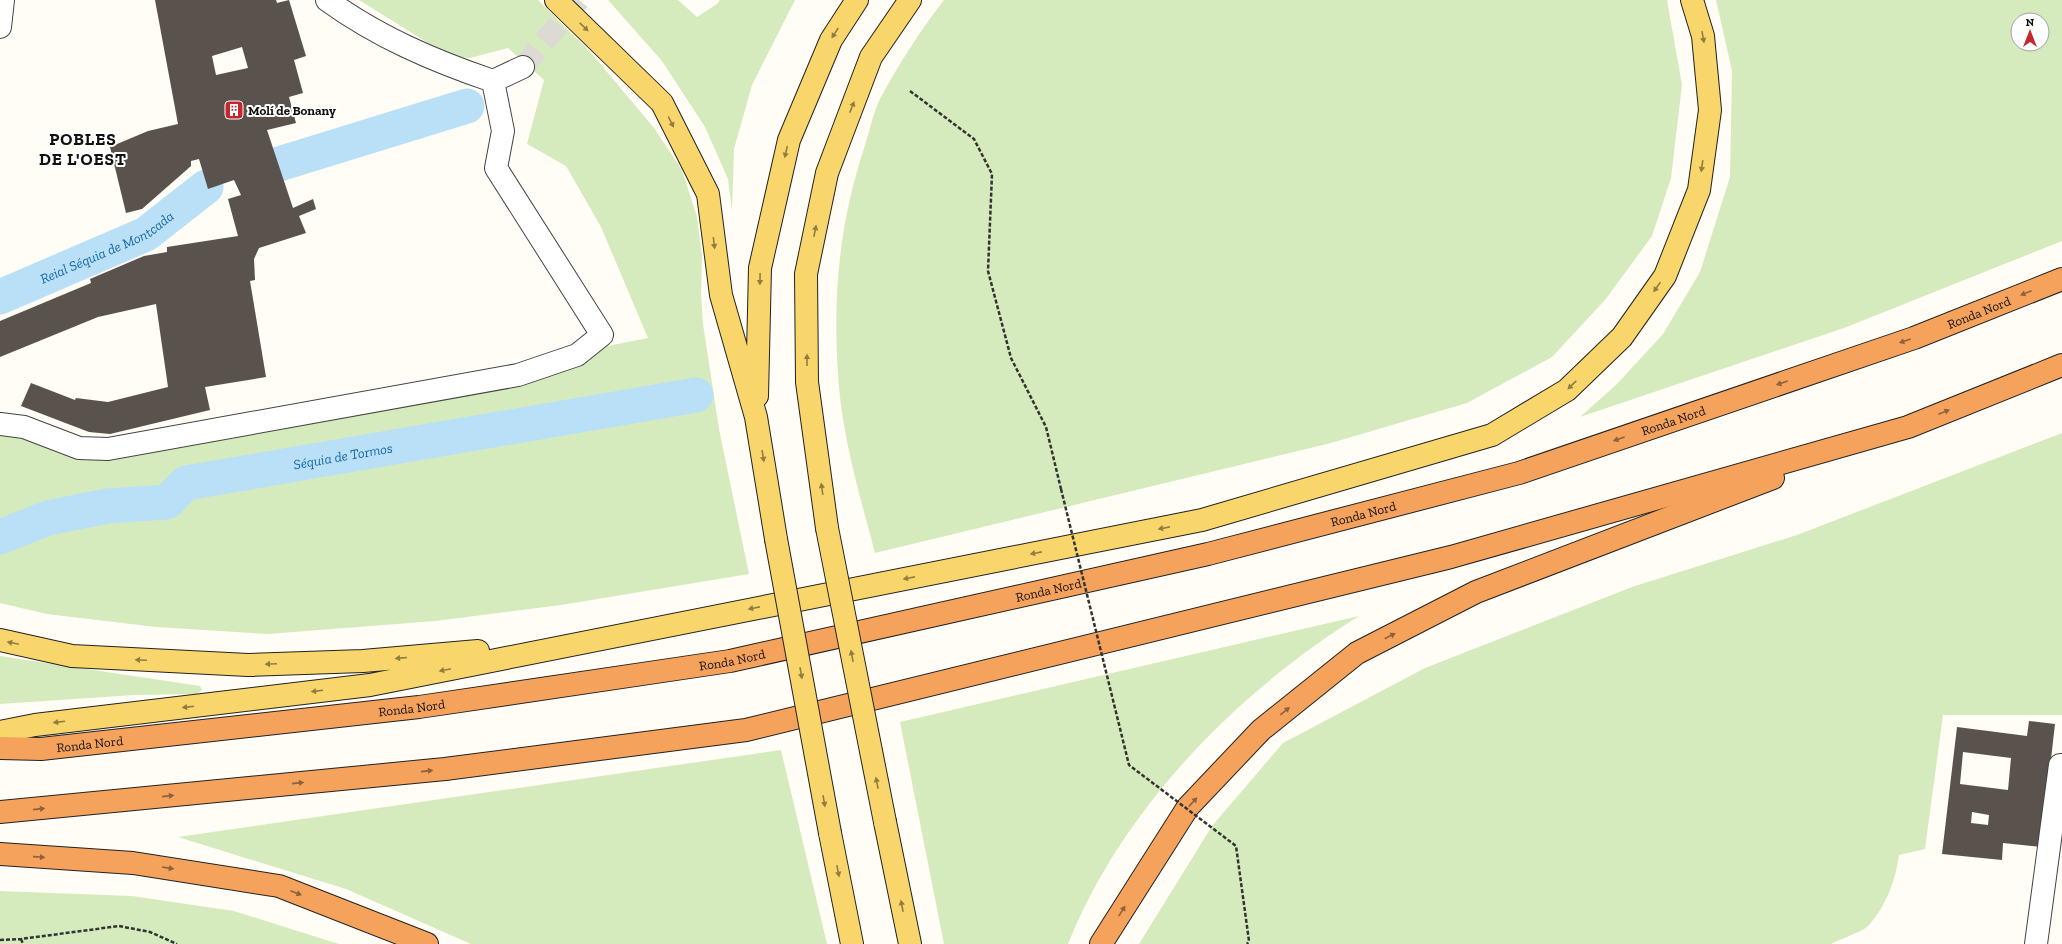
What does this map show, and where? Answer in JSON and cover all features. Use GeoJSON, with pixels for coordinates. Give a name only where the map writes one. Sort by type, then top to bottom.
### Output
{"type":"FeatureCollection","features":[{"type":"Feature","properties":{"kind":"highway","name":"Ronda Nord"},"geometry":{"type":"LineString","coordinates":[[0,748],[41,749],[419,707],[730,661],[1208,554],[1519,473],[1914,338],[2062,279]]}},
{"type":"Feature","properties":{"kind":"highway"},"geometry":{"type":"LineString","coordinates":[[1101,944],[1188,807],[1261,730],[1357,653],[1476,592],[1908,426],[2062,365]]}},
{"type":"Feature","properties":{"kind":"highway"},"geometry":{"type":"LineString","coordinates":[[0,812],[445,769],[746,730],[1451,557],[1908,426]]}},
{"type":"Feature","properties":{"kind":"highway"},"geometry":{"type":"LineString","coordinates":[[0,854],[133,863],[279,886],[427,944]]}},
{"type":"Feature","properties":{"kind":"main road"},"geometry":{"type":"LineString","coordinates":[[556,0],[662,103],[708,194],[721,296],[756,417],[776,539],[852,944]]}},
{"type":"Feature","properties":{"kind":"main road"},"geometry":{"type":"LineString","coordinates":[[756,417],[760,268],[789,140],[831,40],[857,0]]}},
{"type":"Feature","properties":{"kind":"main road"},"geometry":{"type":"LineString","coordinates":[[910,0],[871,57],[826,173],[806,274],[807,382],[827,528],[910,944]]}},
{"type":"Feature","properties":{"kind":"main road"},"geometry":{"type":"LineString","coordinates":[[0,732],[35,725],[370,685],[579,642],[1202,520],[1492,435],[1567,390],[1622,337],[1665,276],[1699,190],[1710,110],[1703,36],[1692,0]]}},
{"type":"Feature","properties":{"kind":"main road"},"geometry":{"type":"LineString","coordinates":[[0,640],[72,656],[248,665],[363,661],[579,642]]}},
{"type":"Feature","properties":{"kind":"street"},"geometry":{"type":"LineString","coordinates":[[0,27],[3,0]]}},
{"type":"Feature","properties":{"kind":"street"},"geometry":{"type":"LineString","coordinates":[[326,0],[376,32],[418,54],[493,81],[523,67]]}},
{"type":"Feature","properties":{"kind":"street"},"geometry":{"type":"LineString","coordinates":[[0,424],[24,427],[79,448],[108,449],[518,375],[577,355],[602,335],[496,168],[503,131],[493,81]]}},
{"type":"Feature","properties":{"kind":"street"},"geometry":{"type":"LineString","coordinates":[[2036,944],[2060,765],[2062,764]]}},
{"type":"Feature","properties":{"kind":"path"},"geometry":{"type":"LineString","coordinates":[[910,91],[974,139],[992,174],[988,271],[1011,358],[1046,427],[1129,765],[1236,846],[1249,941],[1247,944]]}},
{"type":"Feature","properties":{"kind":"path"},"geometry":{"type":"LineString","coordinates":[[0,940],[21,939],[119,926],[150,932],[177,944]]}},
{"type":"Feature","properties":{"kind":"path"},"geometry":{"type":"LineString","coordinates":[[21,939],[22,944]]}},
{"type":"Feature","properties":{"kind":"green space"},"geometry":{"type":"Polygon","coordinates":[[[359,0],[538,0],[592,54],[654,128],[682,170],[697,217],[702,256],[701,294],[703,324],[719,429],[749,574],[561,605],[435,621],[268,634],[156,627],[47,614],[0,603],[0,432],[25,435],[64,454],[648,338],[601,227],[566,166],[527,144],[544,80],[508,48],[470,58],[449,56],[359,0]]]}},
{"type":"Feature","properties":{"kind":"green space"},"geometry":{"type":"Polygon","coordinates":[[[608,0],[678,0],[697,17],[717,4],[720,0],[795,0],[752,85],[734,149],[732,211],[728,179],[705,127],[662,61],[608,0]]]}},
{"type":"Feature","properties":{"kind":"green space"},"geometry":{"type":"Polygon","coordinates":[[[944,0],[1667,0],[1682,85],[1671,178],[1652,236],[1605,300],[1552,357],[1467,403],[1331,443],[875,553],[849,450],[841,408],[836,325],[839,265],[849,205],[873,116],[880,99],[894,74],[926,24],[944,0]]]}},
{"type":"Feature","properties":{"kind":"green space"},"geometry":{"type":"Polygon","coordinates":[[[1716,0],[2062,0],[2062,241],[1844,328],[1580,417],[1617,384],[1663,334],[1700,272],[1730,177],[1732,71],[1716,0]]]}},
{"type":"Feature","properties":{"kind":"green space"},"geometry":{"type":"Polygon","coordinates":[[[2062,433],[2062,715],[1943,715],[1925,849],[1899,855],[1893,883],[1885,901],[1875,918],[1866,928],[1831,944],[1139,944],[1212,826],[1283,743],[1425,668],[1632,587],[1797,535],[2062,433]]]}},
{"type":"Feature","properties":{"kind":"green space"},"geometry":{"type":"Polygon","coordinates":[[[1359,616],[1314,646],[1270,680],[1228,718],[1188,758],[1152,801],[1119,846],[1091,894],[1068,944],[944,944],[900,722],[1359,616]]]}},
{"type":"Feature","properties":{"kind":"green space"},"geometry":{"type":"Polygon","coordinates":[[[0,656],[200,686],[202,690],[197,694],[134,695],[0,704],[0,656]]]}},
{"type":"Feature","properties":{"kind":"green space"},"geometry":{"type":"Polygon","coordinates":[[[781,750],[827,944],[471,944],[346,889],[178,837],[781,750]]]}},
{"type":"Feature","properties":{"kind":"green space"},"geometry":{"type":"Polygon","coordinates":[[[0,891],[132,896],[234,911],[339,944],[0,944],[0,891]]]}},
{"type":"Feature","properties":{"kind":"building"},"geometry":{"type":"Polygon","coordinates":[[[155,0],[276,0],[277,3],[289,0],[306,56],[294,60],[303,93],[289,97],[296,123],[267,130],[293,208],[313,199],[316,209],[299,216],[306,233],[259,248],[254,259],[255,280],[250,281],[266,377],[205,387],[210,410],[110,434],[89,432],[21,406],[31,383],[75,400],[76,398],[108,402],[168,387],[156,304],[98,317],[0,357],[0,321],[91,283],[90,279],[144,256],[167,252],[167,247],[238,236],[228,199],[241,195],[234,180],[208,189],[199,159],[191,161],[191,166],[142,209],[126,213],[110,147],[148,131],[178,124],[155,0]],[[242,47],[212,56],[216,75],[248,68],[242,47]]]}},
{"type":"Feature","properties":{"kind":"building"},"geometry":{"type":"Polygon","coordinates":[[[2029,721],[2055,724],[2041,847],[2003,843],[2002,860],[1942,854],[1957,727],[2027,736],[2029,721]],[[1963,752],[1960,784],[2008,790],[2011,758],[1963,752]],[[1972,812],[1971,823],[1988,825],[1989,815],[1972,812]]]}},
{"type":"Feature","properties":{"kind":"waterway","name":"Reial Séquia de Montcada"},"geometry":{"type":"LineString","coordinates":[[279,164],[467,106]]}},
{"type":"Feature","properties":{"kind":"waterway","name":"Reial Séquia de Montcada"},"geometry":{"type":"LineString","coordinates":[[0,297],[146,234],[206,187]]}},
{"type":"Feature","properties":{"kind":"waterway","name":"Séquia de Tormos"},"geometry":{"type":"LineString","coordinates":[[0,537],[48,518],[107,506],[167,502],[186,483],[696,395]]}},
{"type":"Feature","properties":{"kind":"tunnel"},"geometry":{"type":"LineString","coordinates":[[523,67],[579,0]]}},
{"type":"Feature","properties":{"kind":"place","name":"Molí de Bonany"},"geometry":{"type":"Point","coordinates":[234,110]}},
{"type":"Feature","properties":{"kind":"district","name":"POBLES DE L'OEST"},"geometry":{"type":"Point","coordinates":[83,149]}}]}
